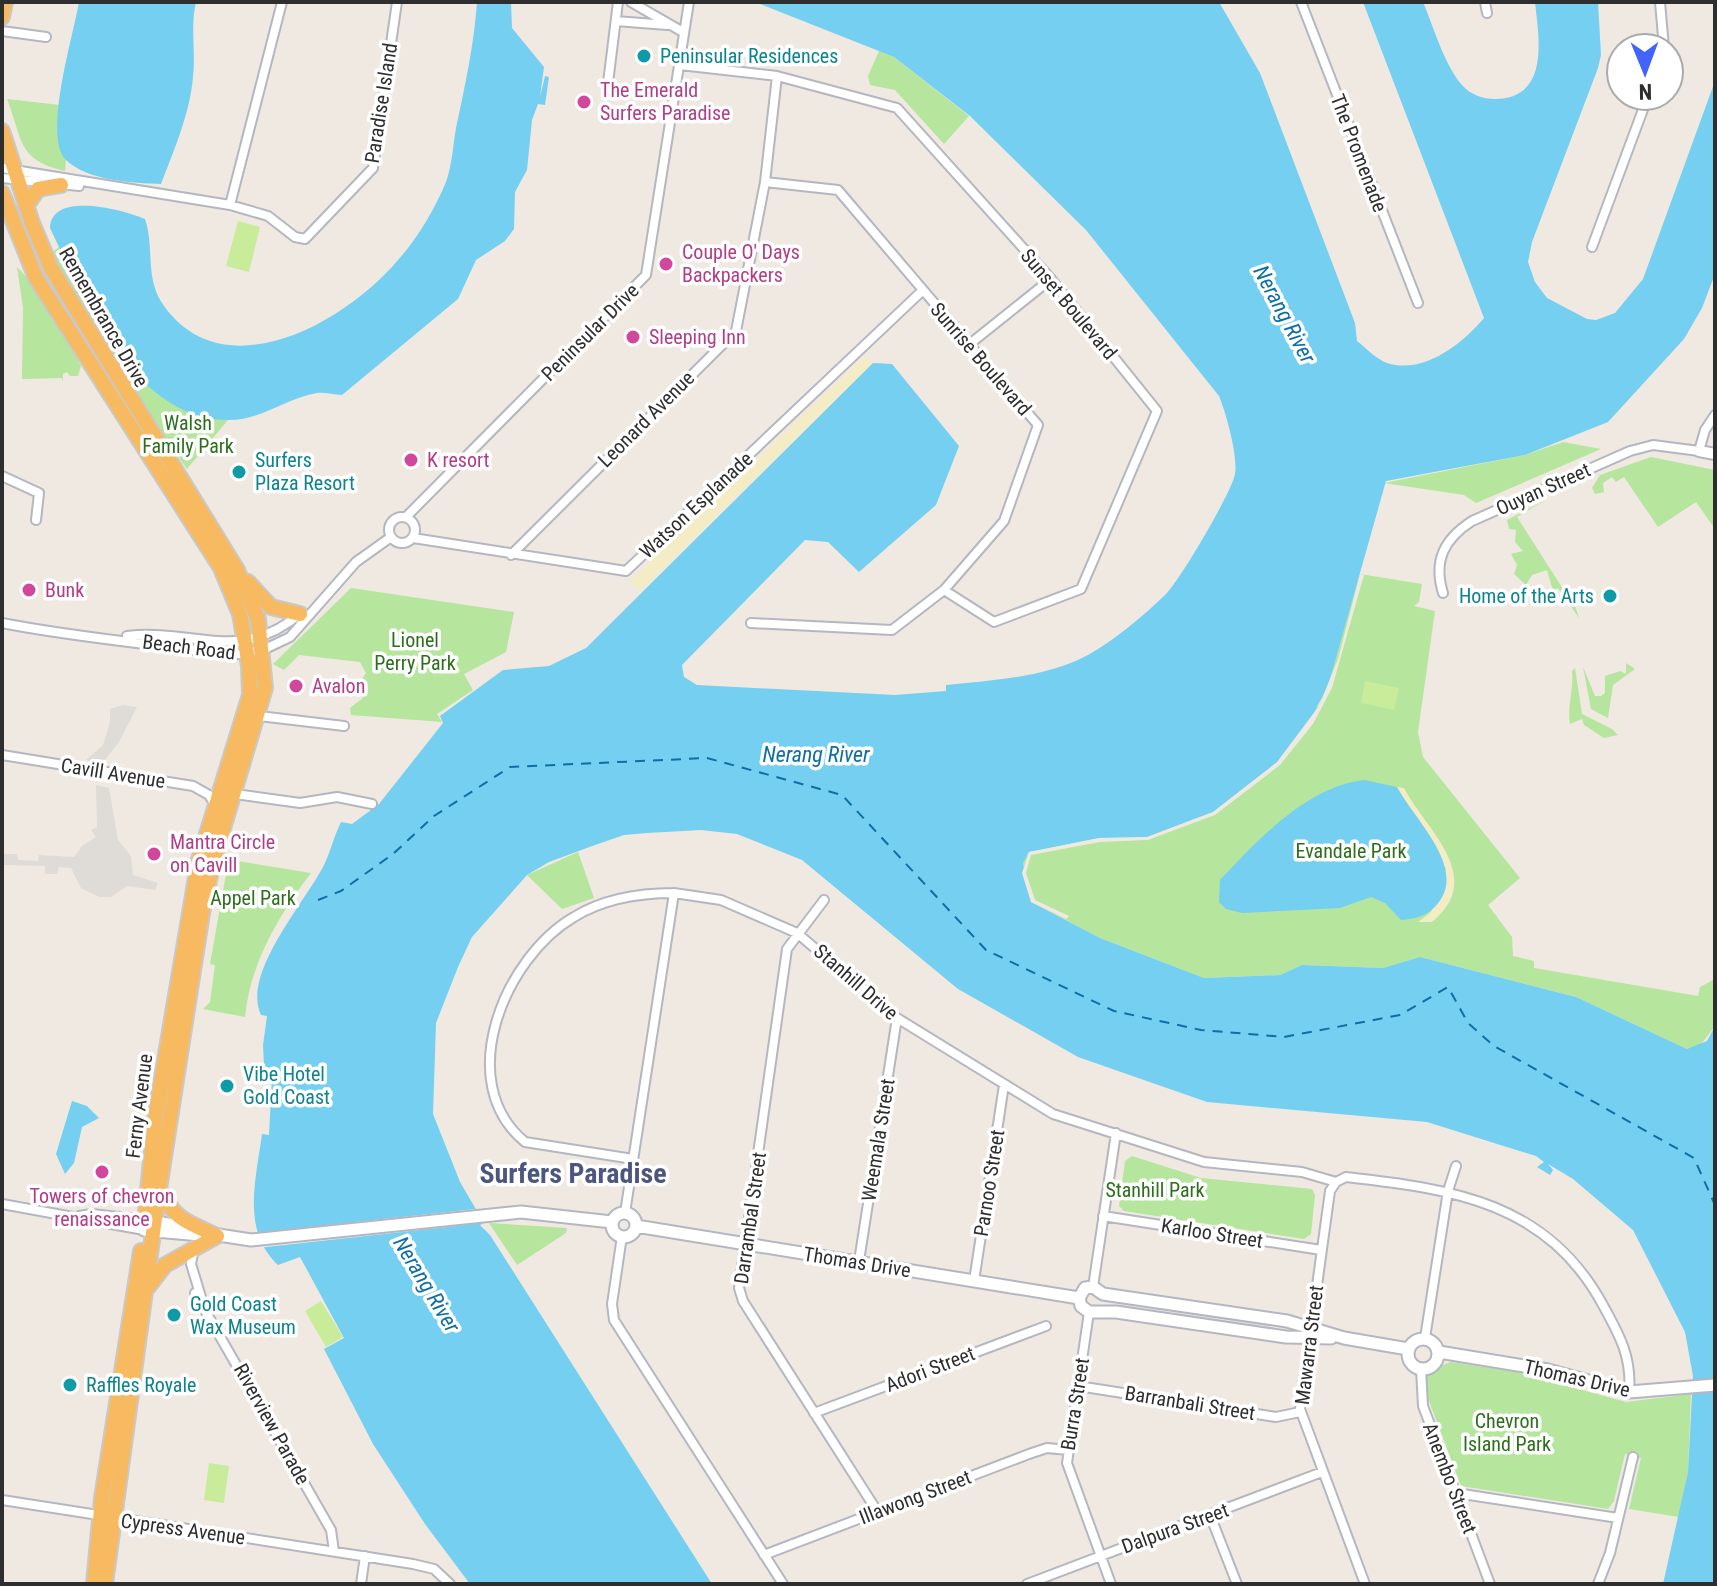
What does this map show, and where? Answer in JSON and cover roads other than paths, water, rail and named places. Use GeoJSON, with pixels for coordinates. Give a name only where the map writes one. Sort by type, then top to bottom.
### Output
{"type":"FeatureCollection","features":[{"type":"Feature","properties":{"kind":"highway"},"geometry":{"type":"LineString","coordinates":[[2,17],[5,2]]}},
{"type":"Feature","properties":{"kind":"highway","name":"Remembrance Drive"},"geometry":{"type":"LineString","coordinates":[[2,131],[8,173],[58,280],[237,570],[255,607],[262,644]]}},
{"type":"Feature","properties":{"kind":"highway"},"geometry":{"type":"LineString","coordinates":[[26,206],[38,189],[61,185]]}},
{"type":"Feature","properties":{"kind":"highway","name":"Remembrance Drive"},"geometry":{"type":"LineString","coordinates":[[2,193],[36,278],[215,556],[236,600],[246,647]]}},
{"type":"Feature","properties":{"kind":"highway"},"geometry":{"type":"LineString","coordinates":[[237,570],[271,607],[300,614]]}},
{"type":"Feature","properties":{"kind":"highway","name":"Ferny Avenue"},"geometry":{"type":"LineString","coordinates":[[105,1584],[107,1517],[149,1226],[159,1189],[202,913],[213,862],[259,716],[266,677],[262,644]]}},
{"type":"Feature","properties":{"kind":"highway","name":"Ferny Avenue"},"geometry":{"type":"LineString","coordinates":[[94,1584],[145,1292],[155,1119],[199,860],[250,695],[246,647]]}},
{"type":"Feature","properties":{"kind":"highway"},"geometry":{"type":"LineString","coordinates":[[155,1119],[165,1114],[175,1052],[181,1041]]}},
{"type":"Feature","properties":{"kind":"highway"},"geometry":{"type":"LineString","coordinates":[[159,1189],[169,1209],[183,1223],[217,1236]]}},
{"type":"Feature","properties":{"kind":"highway"},"geometry":{"type":"LineString","coordinates":[[145,1292],[165,1265],[217,1236]]}},
{"type":"Feature","properties":{"kind":"main road"},"geometry":{"type":"LineString","coordinates":[[149,1226],[202,1238],[217,1236],[259,1240],[485,1215],[541,1212],[612,1222]]}},
{"type":"Feature","properties":{"kind":"main road"},"geometry":{"type":"LineString","coordinates":[[625,1213],[634,1219],[636,1226],[629,1235],[622,1236],[613,1230],[612,1222],[618,1214],[625,1213]]}},
{"type":"Feature","properties":{"kind":"main road","name":"Thomas Drive"},"geometry":{"type":"LineString","coordinates":[[636,1226],[1079,1298]]}},
{"type":"Feature","properties":{"kind":"main road"},"geometry":{"type":"LineString","coordinates":[[1309,1332],[1286,1337],[1093,1312],[1081,1306],[1079,1298],[1082,1290],[1098,1290],[1287,1321],[1309,1332],[1408,1349]]}},
{"type":"Feature","properties":{"kind":"main road"},"geometry":{"type":"LineString","coordinates":[[1093,1312],[1104,1302],[1098,1290]]}},
{"type":"Feature","properties":{"kind":"main road"},"geometry":{"type":"LineString","coordinates":[[1286,1337],[1287,1321]]}},
{"type":"Feature","properties":{"kind":"main road"},"geometry":{"type":"LineString","coordinates":[[1425,1338],[1432,1341],[1439,1352],[1434,1365],[1421,1369],[1409,1359],[1408,1349],[1416,1340],[1425,1338]]}},
{"type":"Feature","properties":{"kind":"main road","name":"Thomas Drive"},"geometry":{"type":"LineString","coordinates":[[1439,1352],[1548,1370],[1629,1392],[1715,1385]]}},
{"type":"Feature","properties":{"kind":"street"},"geometry":{"type":"LineString","coordinates":[[230,205],[282,2]]}},
{"type":"Feature","properties":{"kind":"street","name":"Paradise Island"},"geometry":{"type":"LineString","coordinates":[[8,173],[230,205],[268,216],[295,237],[305,239],[371,171],[397,2]]}},
{"type":"Feature","properties":{"kind":"street"},"geometry":{"type":"LineString","coordinates":[[607,91],[618,2]]}},
{"type":"Feature","properties":{"kind":"street"},"geometry":{"type":"LineString","coordinates":[[631,2],[683,32]]}},
{"type":"Feature","properties":{"kind":"street","name":"Peninsular Drive"},"geometry":{"type":"LineString","coordinates":[[406,517],[646,275],[689,2]]}},
{"type":"Feature","properties":{"kind":"street","name":"The Promenade"},"geometry":{"type":"LineString","coordinates":[[1301,2],[1418,303]]}},
{"type":"Feature","properties":{"kind":"street"},"geometry":{"type":"LineString","coordinates":[[1485,2],[1487,13]]}},
{"type":"Feature","properties":{"kind":"street"},"geometry":{"type":"LineString","coordinates":[[1660,2],[1663,32]]}},
{"type":"Feature","properties":{"kind":"street"},"geometry":{"type":"LineString","coordinates":[[616,21],[672,25]]}},
{"type":"Feature","properties":{"kind":"street"},"geometry":{"type":"LineString","coordinates":[[2,31],[46,37]]}},
{"type":"Feature","properties":{"kind":"street","name":"Sunset Boulevard"},"geometry":{"type":"LineString","coordinates":[[680,65],[777,76],[897,108],[1051,279],[1157,411],[1081,589],[994,622],[944,590]]}},
{"type":"Feature","properties":{"kind":"street","name":"Leonard Avenue"},"geometry":{"type":"LineString","coordinates":[[511,555],[736,331],[765,182],[777,76]]}},
{"type":"Feature","properties":{"kind":"street"},"geometry":{"type":"LineString","coordinates":[[1592,247],[1642,112]]}},
{"type":"Feature","properties":{"kind":"street","name":"Paradise Island"},"geometry":{"type":"LineString","coordinates":[[8,173],[61,185],[92,185]]}},
{"type":"Feature","properties":{"kind":"street","name":"Sunrise Boulevard"},"geometry":{"type":"LineString","coordinates":[[751,623],[892,630],[944,590],[1004,521],[1038,425],[838,190],[765,182]]}},
{"type":"Feature","properties":{"kind":"street"},"geometry":{"type":"LineString","coordinates":[[971,343],[1051,279]]}},
{"type":"Feature","properties":{"kind":"street","name":"Watson Esplanade"},"geometry":{"type":"LineString","coordinates":[[413,538],[626,571],[922,291]]}},
{"type":"Feature","properties":{"kind":"street"},"geometry":{"type":"LineString","coordinates":[[1715,415],[1705,430],[1699,451],[1715,454]]}},
{"type":"Feature","properties":{"kind":"street","name":"Ouyan Street"},"geometry":{"type":"LineString","coordinates":[[1443,593],[1436,573],[1441,555],[1451,537],[1472,521],[1630,451],[1653,445],[1699,451]]}},
{"type":"Feature","properties":{"kind":"street"},"geometry":{"type":"LineString","coordinates":[[2,476],[39,493],[36,520]]}},
{"type":"Feature","properties":{"kind":"street"},"geometry":{"type":"LineString","coordinates":[[406,517],[415,527],[413,538],[403,543],[391,537],[392,522],[406,517]]}},
{"type":"Feature","properties":{"kind":"street"},"geometry":{"type":"LineString","coordinates":[[262,644],[290,637],[356,562],[391,537]]}},
{"type":"Feature","properties":{"kind":"street"},"geometry":{"type":"LineString","coordinates":[[262,644],[324,596]]}},
{"type":"Feature","properties":{"kind":"street","name":"Beach Road"},"geometry":{"type":"LineString","coordinates":[[2,623],[79,637],[115,637],[231,655],[246,647],[262,644]]}},
{"type":"Feature","properties":{"kind":"street"},"geometry":{"type":"LineString","coordinates":[[259,716],[344,726]]}},
{"type":"Feature","properties":{"kind":"street","name":"Cavill Avenue"},"geometry":{"type":"LineString","coordinates":[[2,755],[193,786],[209,795],[215,806]]}},
{"type":"Feature","properties":{"kind":"street"},"geometry":{"type":"LineString","coordinates":[[235,794],[300,803],[337,797],[372,804]]}},
{"type":"Feature","properties":{"kind":"street"},"geometry":{"type":"LineString","coordinates":[[625,1213],[674,893]]}},
{"type":"Feature","properties":{"kind":"street","name":"Stanhill Drive"},"geometry":{"type":"LineString","coordinates":[[633,1159],[525,1142],[516,1135],[494,1097],[490,1043],[498,1012],[521,966],[572,917],[629,897],[674,893],[721,900],[797,933],[897,1018],[1053,1114],[1204,1162],[1302,1172],[1336,1182],[1346,1177],[1448,1191],[1497,1206],[1518,1218],[1587,1274],[1628,1352],[1629,1392]]}},
{"type":"Feature","properties":{"kind":"street","name":"Darrambal Street"},"geometry":{"type":"LineString","coordinates":[[824,900],[787,949],[745,1245],[741,1298],[877,1511]]}},
{"type":"Feature","properties":{"kind":"street","name":"Weemala Street"},"geometry":{"type":"LineString","coordinates":[[859,1261],[897,1018]]}},
{"type":"Feature","properties":{"kind":"street","name":"Parnoo Street"},"geometry":{"type":"LineString","coordinates":[[974,1281],[1004,1085]]}},
{"type":"Feature","properties":{"kind":"street"},"geometry":{"type":"LineString","coordinates":[[1098,1290],[1103,1216],[1116,1133]]}},
{"type":"Feature","properties":{"kind":"street"},"geometry":{"type":"LineString","coordinates":[[1425,1338],[1448,1191],[1456,1166]]}},
{"type":"Feature","properties":{"kind":"street","name":"Mawarra Street"},"geometry":{"type":"LineString","coordinates":[[1336,1182],[1330,1191],[1300,1412],[1365,1584]]}},
{"type":"Feature","properties":{"kind":"street"},"geometry":{"type":"LineString","coordinates":[[2,1204],[78,1216],[92,1214],[149,1226]]}},
{"type":"Feature","properties":{"kind":"street","name":"Karloo Street"},"geometry":{"type":"LineString","coordinates":[[1103,1216],[1321,1250]]}},
{"type":"Feature","properties":{"kind":"street"},"geometry":{"type":"LineString","coordinates":[[622,1236],[612,1304],[614,1320],[783,1584]]}},
{"type":"Feature","properties":{"kind":"street","name":"Riverview Parade"},"geometry":{"type":"LineString","coordinates":[[194,1247],[191,1264],[198,1296],[331,1530],[334,1551]]}},
{"type":"Feature","properties":{"kind":"street","name":"Burra Street"},"geometry":{"type":"LineString","coordinates":[[1093,1312],[1078,1386],[1068,1450],[1068,1471],[1111,1584]]}},
{"type":"Feature","properties":{"kind":"street","name":"Adori Street"},"geometry":{"type":"LineString","coordinates":[[814,1413],[1046,1326]]}},
{"type":"Feature","properties":{"kind":"street","name":"Anembo Street"},"geometry":{"type":"LineString","coordinates":[[1421,1369],[1422,1403],[1490,1584]]}},
{"type":"Feature","properties":{"kind":"street","name":"Barranbali Street"},"geometry":{"type":"LineString","coordinates":[[1078,1386],[1276,1417],[1300,1412]]}},
{"type":"Feature","properties":{"kind":"street","name":"Illawong Street"},"geometry":{"type":"LineString","coordinates":[[764,1555],[1039,1451],[1068,1450]]}},
{"type":"Feature","properties":{"kind":"street"},"geometry":{"type":"LineString","coordinates":[[1598,1584],[1609,1558],[1633,1457]]}},
{"type":"Feature","properties":{"kind":"street","name":"Dalpura Street"},"geometry":{"type":"LineString","coordinates":[[1027,1584],[1322,1472]]}},
{"type":"Feature","properties":{"kind":"street"},"geometry":{"type":"LineString","coordinates":[[1456,1493],[1618,1518]]}},
{"type":"Feature","properties":{"kind":"street","name":"Cypress Avenue"},"geometry":{"type":"LineString","coordinates":[[2,1500],[426,1566],[439,1572],[450,1584]]}},
{"type":"Feature","properties":{"kind":"street"},"geometry":{"type":"LineString","coordinates":[[1210,1515],[1237,1584]]}},
{"type":"Feature","properties":{"kind":"street"},"geometry":{"type":"LineString","coordinates":[[361,1584],[365,1556]]}},
{"type":"Feature","properties":{"kind":"water"},"geometry":{"type":"Polygon","coordinates":[[[79,2],[196,2],[193,21],[194,67],[189,104],[161,184],[98,177],[75,167],[59,148],[58,108],[79,2]]]}},
{"type":"Feature","properties":{"kind":"water"},"geometry":{"type":"Polygon","coordinates":[[[477,2],[511,2],[512,28],[544,67],[540,97],[545,76],[549,77],[545,105],[538,104],[532,120],[527,170],[515,192],[514,229],[505,241],[476,260],[458,299],[342,395],[317,393],[263,413],[229,420],[196,415],[167,400],[140,378],[117,351],[79,288],[50,228],[54,216],[62,209],[90,206],[122,211],[145,219],[158,296],[189,331],[219,343],[251,345],[284,338],[317,324],[376,283],[412,243],[437,203],[450,169],[477,2]]]}},
{"type":"Feature","properties":{"kind":"water","name":"Nerang River"},"geometry":{"type":"Polygon","coordinates":[[[755,2],[1219,2],[1260,73],[1355,323],[1357,341],[1383,361],[1401,366],[1415,365],[1442,354],[1484,318],[1363,2],[1423,2],[1456,76],[1473,94],[1495,99],[1513,96],[1525,89],[1533,78],[1539,49],[1535,2],[1598,2],[1601,55],[1598,68],[1532,242],[1528,262],[1535,282],[1547,298],[1587,319],[1596,320],[1615,313],[1643,279],[1715,81],[1715,274],[1702,308],[1684,339],[1608,422],[1525,455],[1386,481],[1328,686],[1309,722],[1278,762],[1213,812],[1147,837],[1099,838],[1029,852],[1023,863],[1031,902],[1100,938],[1204,978],[1280,975],[1302,965],[1383,968],[1420,957],[1576,997],[1687,1049],[1707,1041],[1715,1026],[1715,1584],[1663,1584],[1688,1472],[1693,1376],[1685,1332],[1633,1230],[1573,1179],[1548,1164],[1553,1170],[1550,1175],[1537,1167],[1544,1162],[1536,1156],[1427,1122],[1207,1102],[1078,1057],[958,989],[802,860],[737,834],[701,830],[624,835],[549,862],[527,875],[472,937],[458,967],[436,1023],[433,1114],[460,1182],[484,1223],[480,1225],[490,1235],[712,1584],[470,1584],[425,1524],[373,1444],[324,1349],[344,1338],[300,1257],[278,1265],[266,1251],[259,1236],[254,1204],[262,1134],[269,1135],[272,1077],[264,1066],[267,1016],[261,1015],[257,998],[260,979],[279,937],[325,863],[341,822],[352,824],[379,804],[443,723],[440,716],[503,670],[549,666],[586,648],[873,363],[892,364],[959,446],[936,505],[859,572],[828,542],[805,540],[682,665],[684,677],[697,685],[895,695],[946,691],[946,685],[1018,677],[1071,663],[1118,635],[1165,595],[1204,536],[1235,474],[1233,445],[1219,396],[1086,230],[970,116],[894,57],[755,2]]]}},
{"type":"Feature","properties":{"kind":"water"},"geometry":{"type":"Polygon","coordinates":[[[1364,780],[1397,787],[1442,858],[1446,888],[1431,910],[1418,917],[1401,920],[1385,903],[1371,897],[1340,908],[1242,913],[1226,909],[1219,902],[1220,880],[1284,818],[1322,793],[1364,780]]]}},
{"type":"Feature","properties":{"kind":"water"},"geometry":{"type":"Polygon","coordinates":[[[72,1101],[87,1106],[99,1118],[82,1127],[74,1163],[65,1174],[56,1154],[72,1101]]]}},
{"type":"Feature","properties":{"kind":"place","name":"Peninsular Residences"},"geometry":{"type":"Point","coordinates":[644,56]}},
{"type":"Feature","properties":{"kind":"place","name":"The Emerald Surfers Paradise"},"geometry":{"type":"Point","coordinates":[584,102]}},
{"type":"Feature","properties":{"kind":"place","name":"Couple O' Days Backpackers"},"geometry":{"type":"Point","coordinates":[666,264]}},
{"type":"Feature","properties":{"kind":"place","name":"Sleeping Inn"},"geometry":{"type":"Point","coordinates":[633,337]}},
{"type":"Feature","properties":{"kind":"place","name":"K resort"},"geometry":{"type":"Point","coordinates":[411,460]}},
{"type":"Feature","properties":{"kind":"place","name":"Surfers Plaza Resort"},"geometry":{"type":"Point","coordinates":[239,472]}},
{"type":"Feature","properties":{"kind":"place","name":"Bunk"},"geometry":{"type":"Point","coordinates":[29,590]}},
{"type":"Feature","properties":{"kind":"place","name":"Home of the Arts"},"geometry":{"type":"Point","coordinates":[1610,596]}},
{"type":"Feature","properties":{"kind":"place","name":"Avalon"},"geometry":{"type":"Point","coordinates":[296,686]}},
{"type":"Feature","properties":{"kind":"place","name":"Mantra Circle on Cavill"},"geometry":{"type":"Point","coordinates":[154,854]}},
{"type":"Feature","properties":{"kind":"place","name":"Vibe Hotel Gold Coast"},"geometry":{"type":"Point","coordinates":[227,1086]}},
{"type":"Feature","properties":{"kind":"place","name":"Towers of chevron renaissance"},"geometry":{"type":"Point","coordinates":[102,1172]}},
{"type":"Feature","properties":{"kind":"place","name":"Gold Coast Wax Museum"},"geometry":{"type":"Point","coordinates":[174,1315]}},
{"type":"Feature","properties":{"kind":"place","name":"Raffles Royale"},"geometry":{"type":"Point","coordinates":[70,1385]}},
{"type":"Feature","properties":{"kind":"district","name":"Surfers Paradise"},"geometry":{"type":"Point","coordinates":[573,1173]}},
{"type":"Feature","properties":{"kind":"park label","name":"Walsh Family Park"},"geometry":{"type":"Point","coordinates":[188,434]}},
{"type":"Feature","properties":{"kind":"park label","name":"Lionel Perry Park"},"geometry":{"type":"Point","coordinates":[415,652]}},
{"type":"Feature","properties":{"kind":"park label","name":"Evandale Park"},"geometry":{"type":"Point","coordinates":[1351,851]}},
{"type":"Feature","properties":{"kind":"park label","name":"Appel Park"},"geometry":{"type":"Point","coordinates":[253,898]}},
{"type":"Feature","properties":{"kind":"park label","name":"Stanhill Park"},"geometry":{"type":"Point","coordinates":[1155,1190]}},
{"type":"Feature","properties":{"kind":"park label","name":"Chevron Island Park"},"geometry":{"type":"Point","coordinates":[1507,1432]}}]}
